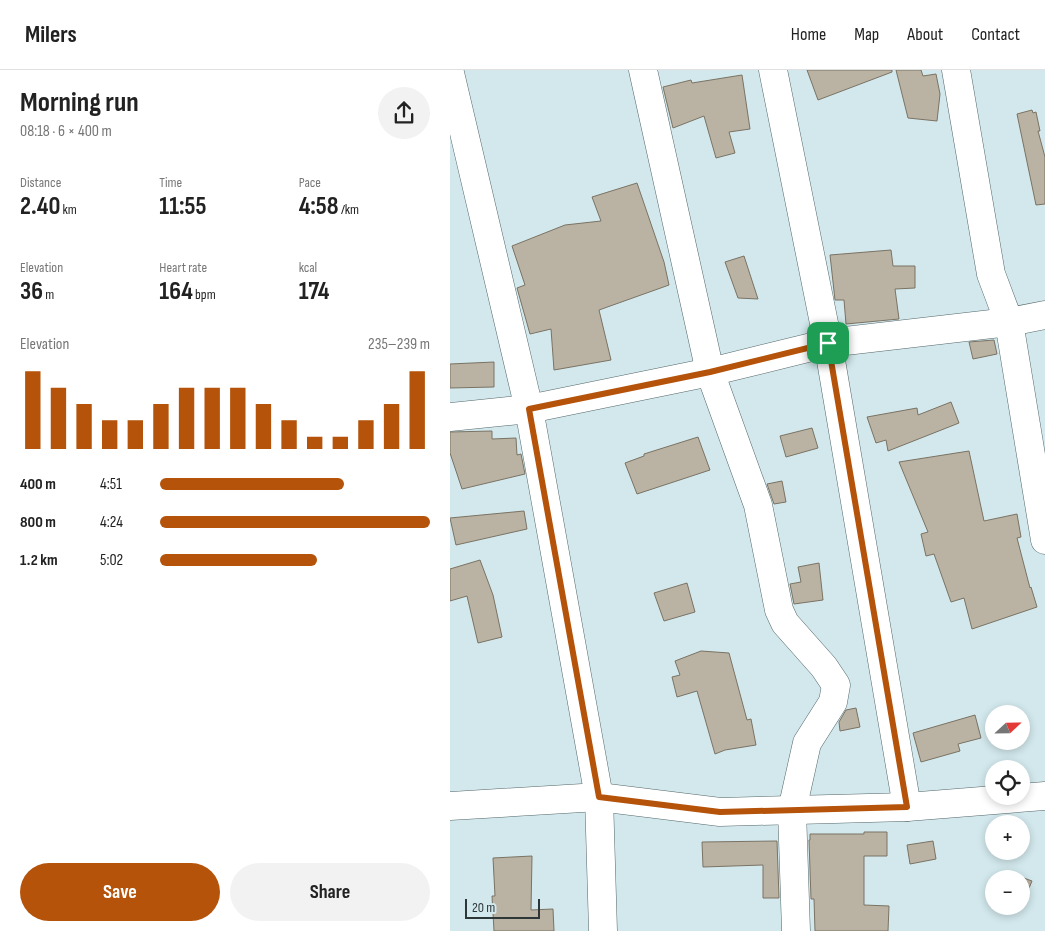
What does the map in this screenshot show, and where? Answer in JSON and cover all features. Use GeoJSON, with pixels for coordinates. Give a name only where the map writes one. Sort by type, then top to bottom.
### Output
{"type":"FeatureCollection","features":[{"type":"Feature","properties":{"kind":"street"},"geometry":{"type":"LineString","coordinates":[[643,70],[710,372],[758,505],[779,610],[785,623],[824,666],[836,686],[833,702],[807,743],[792,810],[796,931]]}},
{"type":"Feature","properties":{"kind":"street"},"geometry":{"type":"LineString","coordinates":[[772,70],[828,343],[907,807]]}},
{"type":"Feature","properties":{"kind":"street"},"geometry":{"type":"LineString","coordinates":[[956,70],[991,274],[1008,322],[1045,540]]}},
{"type":"Feature","properties":{"kind":"street"},"geometry":{"type":"LineString","coordinates":[[450,73],[529,409],[599,797],[603,931]]}},
{"type":"Feature","properties":{"kind":"street"},"geometry":{"type":"LineString","coordinates":[[450,418],[529,409],[710,372],[828,343],[1008,322],[1045,315]]}},
{"type":"Feature","properties":{"kind":"street"},"geometry":{"type":"LineString","coordinates":[[450,806],[599,797],[720,812],[907,807],[1045,796]]}},
{"type":"Feature","properties":{"kind":"building"},"geometry":{"type":"Polygon","coordinates":[[[807,70],[892,70],[892,72],[818,100],[807,70]]]}},
{"type":"Feature","properties":{"kind":"building"},"geometry":{"type":"Polygon","coordinates":[[[896,70],[921,70],[923,76],[936,74],[940,94],[937,121],[908,118],[896,70]]]}},
{"type":"Feature","properties":{"kind":"building"},"geometry":{"type":"Polygon","coordinates":[[[742,75],[750,129],[729,132],[735,153],[716,158],[704,116],[673,128],[663,87],[691,80],[692,83],[742,75]]]}},
{"type":"Feature","properties":{"kind":"building"},"geometry":{"type":"Polygon","coordinates":[[[1032,110],[1033,113],[1036,112],[1040,131],[1038,131],[1045,157],[1045,204],[1036,205],[1017,114],[1032,110]]]}},
{"type":"Feature","properties":{"kind":"building"},"geometry":{"type":"Polygon","coordinates":[[[637,183],[664,262],[669,285],[599,310],[611,360],[554,370],[551,329],[530,334],[517,288],[525,285],[512,246],[565,225],[601,221],[592,197],[637,183]]]}},
{"type":"Feature","properties":{"kind":"building"},"geometry":{"type":"Polygon","coordinates":[[[891,250],[893,266],[915,266],[915,288],[895,289],[899,319],[846,324],[844,300],[835,300],[830,255],[891,250]]]}},
{"type":"Feature","properties":{"kind":"building"},"geometry":{"type":"Polygon","coordinates":[[[744,256],[758,299],[738,298],[725,262],[744,256]]]}},
{"type":"Feature","properties":{"kind":"building"},"geometry":{"type":"Polygon","coordinates":[[[994,340],[997,354],[973,359],[969,342],[994,340]]]}},
{"type":"Feature","properties":{"kind":"building"},"geometry":{"type":"Polygon","coordinates":[[[494,362],[494,387],[450,388],[450,364],[494,362]]]}},
{"type":"Feature","properties":{"kind":"building"},"geometry":{"type":"Polygon","coordinates":[[[951,402],[959,423],[888,451],[886,440],[876,443],[867,417],[917,408],[918,415],[951,402]]]}},
{"type":"Feature","properties":{"kind":"building"},"geometry":{"type":"Polygon","coordinates":[[[812,428],[818,448],[786,457],[780,436],[812,428]]]}},
{"type":"Feature","properties":{"kind":"building"},"geometry":{"type":"Polygon","coordinates":[[[492,431],[492,439],[516,438],[517,455],[521,454],[525,474],[462,489],[450,453],[450,432],[492,431]]]}},
{"type":"Feature","properties":{"kind":"building"},"geometry":{"type":"Polygon","coordinates":[[[698,437],[710,470],[637,494],[625,463],[644,456],[644,454],[698,437]]]}},
{"type":"Feature","properties":{"kind":"building"},"geometry":{"type":"Polygon","coordinates":[[[969,451],[984,521],[1017,514],[1021,537],[1017,538],[1037,607],[972,629],[964,598],[951,602],[934,554],[926,556],[921,534],[928,532],[899,462],[969,451]]]}},
{"type":"Feature","properties":{"kind":"building"},"geometry":{"type":"Polygon","coordinates":[[[782,481],[786,502],[774,504],[767,484],[782,481]]]}},
{"type":"Feature","properties":{"kind":"building"},"geometry":{"type":"Polygon","coordinates":[[[524,511],[527,529],[456,545],[450,518],[524,511]]]}},
{"type":"Feature","properties":{"kind":"building"},"geometry":{"type":"Polygon","coordinates":[[[480,560],[493,595],[502,637],[478,643],[467,596],[450,601],[450,569],[480,560]]]}},
{"type":"Feature","properties":{"kind":"building"},"geometry":{"type":"Polygon","coordinates":[[[819,563],[823,600],[794,604],[790,584],[801,582],[798,567],[819,563]]]}},
{"type":"Feature","properties":{"kind":"building"},"geometry":{"type":"Polygon","coordinates":[[[687,583],[695,612],[664,621],[654,593],[687,583]]]}},
{"type":"Feature","properties":{"kind":"building"},"geometry":{"type":"Polygon","coordinates":[[[701,651],[729,653],[747,720],[751,719],[756,745],[725,750],[715,754],[697,691],[677,697],[672,677],[680,675],[675,661],[701,651]]]}},
{"type":"Feature","properties":{"kind":"building"},"geometry":{"type":"Polygon","coordinates":[[[856,708],[860,727],[840,731],[839,722],[846,710],[856,708]]]}},
{"type":"Feature","properties":{"kind":"building"},"geometry":{"type":"Polygon","coordinates":[[[975,715],[981,738],[958,744],[960,751],[921,762],[913,733],[975,715]]]}},
{"type":"Feature","properties":{"kind":"building"},"geometry":{"type":"Polygon","coordinates":[[[864,832],[887,832],[887,856],[864,856],[864,905],[889,906],[888,931],[815,931],[814,899],[811,899],[810,834],[864,834],[864,832]]]}},
{"type":"Feature","properties":{"kind":"building"},"geometry":{"type":"Polygon","coordinates":[[[777,841],[779,898],[763,898],[763,865],[703,867],[702,842],[777,841]]]}},
{"type":"Feature","properties":{"kind":"building"},"geometry":{"type":"Polygon","coordinates":[[[933,841],[936,859],[910,864],[907,845],[933,841]]]}},
{"type":"Feature","properties":{"kind":"building"},"geometry":{"type":"Polygon","coordinates":[[[532,856],[531,910],[553,909],[554,931],[494,931],[492,896],[495,896],[493,858],[532,856]]]}},
{"type":"Feature","properties":{"kind":"route"},"geometry":{"type":"LineString","coordinates":[[828,343],[907,807],[720,812],[599,797],[529,409],[710,372],[828,343]]}}]}
